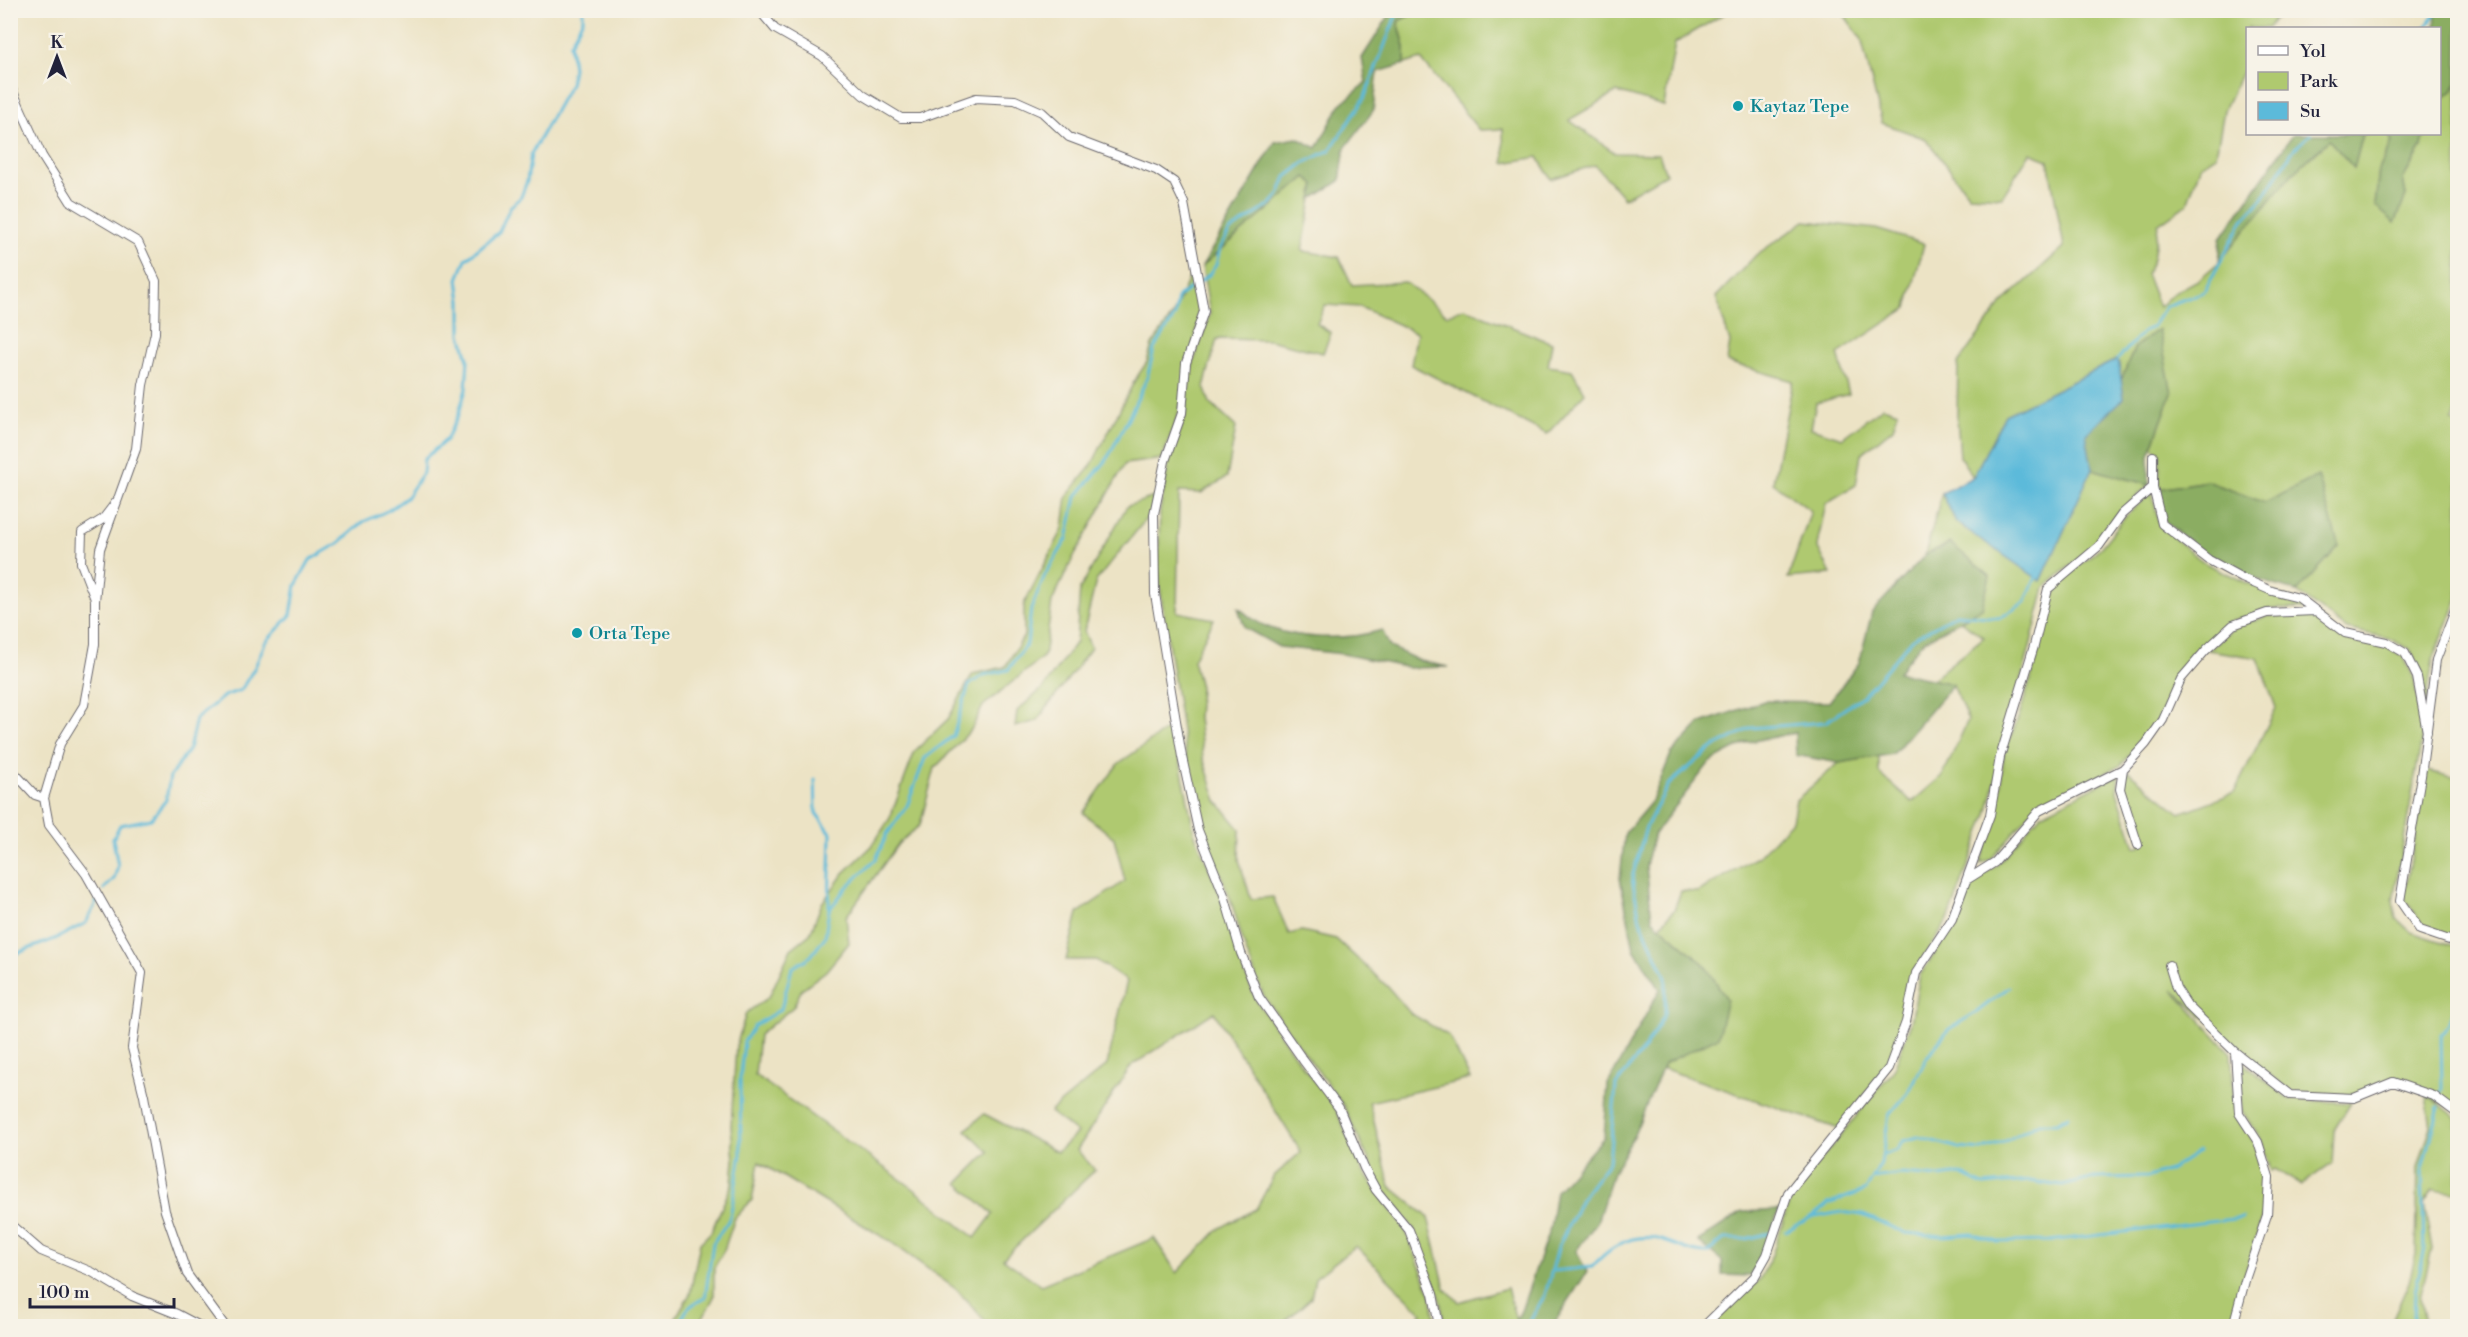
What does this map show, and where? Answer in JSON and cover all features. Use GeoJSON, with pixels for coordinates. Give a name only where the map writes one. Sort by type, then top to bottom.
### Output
{"type":"FeatureCollection","features":[{"type":"Feature","properties":{"kind":"street"},"geometry":{"type":"LineString","coordinates":[[759,10],[775,29],[822,56],[863,95],[901,118],[920,118],[976,98],[1015,100],[1042,112],[1069,137],[1156,171],[1174,182],[1184,203],[1204,311],[1186,363],[1182,413],[1164,461],[1154,514],[1155,594],[1182,757],[1198,830],[1224,895],[1241,953],[1259,997],[1339,1108],[1364,1168],[1376,1190],[1409,1230],[1433,1294],[1439,1326]]}},
{"type":"Feature","properties":{"kind":"street"},"geometry":{"type":"LineString","coordinates":[[10,85],[42,156],[71,202],[138,242],[156,281],[156,333],[143,385],[136,449],[100,549],[95,601],[95,644],[84,705],[60,744],[44,798],[49,825],[86,874],[142,973],[132,1048],[165,1211],[188,1274],[225,1326]]}},
{"type":"Feature","properties":{"kind":"street"},"geometry":{"type":"LineString","coordinates":[[2153,456],[2153,487],[2162,524],[2209,560],[2272,591],[2299,598],[2345,633],[2386,642],[2405,653],[2417,677],[2427,732]]}},
{"type":"Feature","properties":{"kind":"street"},"geometry":{"type":"LineString","coordinates":[[1704,1326],[1755,1276],[1767,1255],[1788,1193],[1889,1068],[1906,1023],[1916,973],[1952,919],[1990,815],[2000,756],[2034,646],[2048,589],[2099,546],[2122,514],[2153,487]]}},
{"type":"Feature","properties":{"kind":"street"},"geometry":{"type":"LineString","coordinates":[[95,601],[81,563],[81,532],[103,519],[121,495]]}},
{"type":"Feature","properties":{"kind":"street"},"geometry":{"type":"LineString","coordinates":[[2457,603],[2436,660],[2400,901],[2420,930],[2457,943]]}},
{"type":"Feature","properties":{"kind":"street"},"geometry":{"type":"LineString","coordinates":[[1968,879],[1995,862],[2039,811],[2122,769],[2146,744],[2163,720],[2181,679],[2206,650],[2233,625],[2267,612],[2316,611]]}},
{"type":"Feature","properties":{"kind":"street"},"geometry":{"type":"LineString","coordinates":[[10,768],[35,795],[44,798]]}},
{"type":"Feature","properties":{"kind":"street"},"geometry":{"type":"LineString","coordinates":[[2122,769],[2120,789],[2138,844]]}},
{"type":"Feature","properties":{"kind":"street"},"geometry":{"type":"LineString","coordinates":[[2169,965],[2176,988],[2187,1005],[2235,1052],[2290,1095],[2354,1098],[2393,1082],[2434,1096],[2457,1114]]}},
{"type":"Feature","properties":{"kind":"street"},"geometry":{"type":"LineString","coordinates":[[2233,1326],[2246,1277],[2267,1215],[2269,1178],[2258,1142],[2239,1113],[2235,1052]]}},
{"type":"Feature","properties":{"kind":"street"},"geometry":{"type":"LineString","coordinates":[[10,1224],[41,1251],[93,1272],[132,1296],[200,1326]]}},
{"type":"Feature","properties":{"kind":"green space"},"geometry":{"type":"Polygon","coordinates":[[[1421,10],[1729,11],[1675,43],[1664,106],[1617,92],[1569,120],[1615,153],[1659,154],[1666,174],[1624,198],[1595,165],[1551,179],[1538,157],[1504,163],[1503,129],[1479,130],[1421,59],[1405,64],[1405,47],[1398,21],[1421,10]]]}},
{"type":"Feature","properties":{"kind":"green space"},"geometry":{"type":"Polygon","coordinates":[[[1392,11],[1421,11],[1398,21],[1405,47],[1405,64],[1378,72],[1373,111],[1345,148],[1340,181],[1312,199],[1315,184],[1306,177],[1202,266],[1275,142],[1297,138],[1317,148],[1340,105],[1366,83],[1362,58],[1392,11]]]}},
{"type":"Feature","properties":{"kind":"green space"},"geometry":{"type":"Polygon","coordinates":[[[1841,11],[2292,11],[2274,19],[2269,27],[2246,27],[2246,64],[2224,110],[2216,155],[2201,165],[2187,204],[2158,225],[2153,259],[2146,274],[2159,307],[2172,294],[2198,280],[2219,262],[2292,174],[2329,140],[2354,168],[2363,135],[2389,135],[2392,142],[2379,170],[2375,206],[2395,222],[2406,196],[2403,179],[2422,147],[2424,135],[2441,135],[2441,100],[2453,91],[2457,83],[2458,404],[2452,421],[2458,425],[2458,598],[2433,660],[2426,706],[2420,670],[2410,649],[2388,638],[2347,629],[2297,592],[2339,546],[2265,503],[2207,481],[2159,489],[2160,454],[2152,447],[2172,393],[2135,347],[2121,380],[2118,359],[2005,415],[1973,477],[1960,457],[1957,417],[1958,363],[2002,303],[2064,247],[2048,160],[2030,153],[2002,197],[1969,195],[1926,139],[1882,123],[1861,38],[1841,11]]]}},
{"type":"Feature","properties":{"kind":"green space"},"geometry":{"type":"Polygon","coordinates":[[[2436,11],[2458,11],[2457,83],[2453,91],[2441,100],[2441,27],[2435,27],[2436,11]]]}},
{"type":"Feature","properties":{"kind":"green space"},"geometry":{"type":"Polygon","coordinates":[[[2292,135],[2363,135],[2354,168],[2329,140],[2292,174],[2219,262],[2221,238],[2292,135]]]}},
{"type":"Feature","properties":{"kind":"green space"},"geometry":{"type":"Polygon","coordinates":[[[2389,135],[2424,135],[2422,147],[2403,179],[2406,196],[2395,223],[2375,206],[2379,170],[2392,142],[2389,135]]]}},
{"type":"Feature","properties":{"kind":"green space"},"geometry":{"type":"Polygon","coordinates":[[[1306,177],[1315,184],[1302,251],[1339,257],[1352,285],[1405,282],[1447,315],[1464,308],[1552,343],[1548,366],[1572,370],[1585,393],[1547,434],[1411,365],[1417,333],[1360,307],[1325,305],[1317,324],[1331,333],[1323,353],[1269,340],[1217,339],[1204,387],[1210,403],[1236,427],[1227,477],[1201,493],[1179,492],[1177,612],[1214,619],[1193,660],[1200,687],[1198,718],[1203,758],[1217,801],[1240,829],[1239,860],[1251,899],[1273,897],[1289,934],[1302,931],[1336,939],[1388,987],[1410,1013],[1449,1036],[1470,1079],[1369,1102],[1390,1186],[1428,1217],[1445,1288],[1459,1302],[1507,1288],[1516,1320],[1512,1326],[1445,1326],[1439,1294],[1413,1228],[1380,1184],[1343,1105],[1264,997],[1246,951],[1230,898],[1203,829],[1186,756],[1158,568],[1160,511],[1169,462],[1185,416],[1192,367],[1210,314],[1202,266],[1306,177]]]}},
{"type":"Feature","properties":{"kind":"green space"},"geometry":{"type":"Polygon","coordinates":[[[1805,221],[1876,229],[1924,244],[1907,308],[1838,354],[1849,394],[1816,403],[1811,428],[1842,438],[1883,407],[1898,412],[1893,428],[1861,454],[1856,485],[1826,503],[1817,546],[1831,574],[1788,578],[1811,511],[1773,483],[1793,381],[1727,362],[1730,342],[1716,297],[1756,255],[1805,221]]]}},
{"type":"Feature","properties":{"kind":"green space"},"geometry":{"type":"Polygon","coordinates":[[[1193,269],[1201,311],[1179,412],[1162,459],[1125,464],[1073,558],[1052,602],[1044,656],[983,706],[971,730],[935,768],[920,825],[898,844],[846,917],[849,943],[826,971],[802,989],[793,1007],[759,1035],[755,1075],[914,1189],[975,1238],[993,1214],[958,1183],[989,1152],[966,1130],[984,1114],[1057,1152],[1077,1133],[1050,1112],[1107,1065],[1127,981],[1096,960],[1066,960],[1078,913],[1125,881],[1114,838],[1083,813],[1118,764],[1173,725],[1194,832],[1221,897],[1238,957],[1256,1000],[1335,1108],[1362,1170],[1406,1231],[1431,1295],[1436,1326],[1410,1326],[1422,1313],[1356,1246],[1315,1278],[1311,1298],[1280,1326],[990,1326],[957,1290],[891,1242],[759,1162],[752,1200],[735,1218],[724,1250],[714,1268],[714,1297],[698,1326],[673,1326],[690,1294],[700,1243],[711,1232],[732,1184],[734,1160],[731,1126],[736,1047],[746,1013],[769,997],[791,949],[810,934],[822,903],[844,873],[872,846],[890,818],[915,751],[948,719],[973,674],[1005,667],[1024,636],[1024,604],[1063,529],[1067,496],[1091,466],[1135,380],[1147,362],[1152,345],[1173,315],[1193,269]],[[1214,1012],[1131,1066],[1077,1150],[1095,1170],[1003,1259],[1041,1285],[1154,1238],[1177,1273],[1220,1228],[1256,1209],[1274,1176],[1301,1152],[1214,1012]]]}},
{"type":"Feature","properties":{"kind":"green space"},"geometry":{"type":"Polygon","coordinates":[[[2159,329],[2172,393],[2149,455],[2149,485],[2092,469],[2085,434],[2124,398],[2121,380],[2135,347],[2159,329]]]}},
{"type":"Feature","properties":{"kind":"green space"},"geometry":{"type":"Polygon","coordinates":[[[2092,469],[2149,485],[2119,513],[2096,543],[2045,588],[1987,814],[1949,918],[1913,973],[1902,1023],[1886,1067],[1839,1129],[1662,1068],[1704,964],[1660,926],[1674,910],[1681,891],[1698,892],[1759,856],[1792,821],[1796,800],[1839,763],[1879,756],[1879,773],[1912,802],[1943,775],[1968,720],[1953,685],[1931,680],[1984,637],[1960,621],[1981,608],[1950,543],[1925,555],[1942,493],[1956,522],[2041,580],[2092,469]]]}},
{"type":"Feature","properties":{"kind":"green space"},"geometry":{"type":"Polygon","coordinates":[[[2318,476],[2339,546],[2297,592],[2259,580],[2212,559],[2165,522],[2159,489],[2207,481],[2265,503],[2318,476]]]}},
{"type":"Feature","properties":{"kind":"green space"},"geometry":{"type":"Polygon","coordinates":[[[2152,492],[2159,525],[2189,551],[2207,564],[2245,582],[2299,602],[2310,609],[2267,609],[2230,622],[2179,674],[2158,720],[2120,766],[2036,806],[1992,858],[1980,864],[1998,808],[2004,754],[2036,662],[2053,588],[2101,547],[2126,516],[2152,492]]]}},
{"type":"Feature","properties":{"kind":"green space"},"geometry":{"type":"Polygon","coordinates":[[[1154,497],[1151,513],[1096,581],[1084,631],[1091,648],[1037,721],[1015,727],[1017,711],[1044,687],[1076,642],[1080,589],[1127,506],[1154,497]]]}},
{"type":"Feature","properties":{"kind":"green space"},"geometry":{"type":"Polygon","coordinates":[[[1950,543],[1990,576],[1982,608],[1922,642],[1898,672],[1953,684],[1893,754],[1839,763],[1796,755],[1795,733],[1748,742],[1710,762],[1654,834],[1646,865],[1652,919],[1704,964],[1727,999],[1718,1037],[1664,1064],[1634,1135],[1613,1173],[1597,1222],[1576,1251],[1587,1272],[1555,1322],[1550,1326],[1512,1326],[1521,1311],[1550,1228],[1556,1191],[1604,1137],[1608,1084],[1660,989],[1634,949],[1620,878],[1625,833],[1652,801],[1671,754],[1701,723],[1764,701],[1829,702],[1859,663],[1872,612],[1925,555],[1950,543]]]}},
{"type":"Feature","properties":{"kind":"green space"},"geometry":{"type":"Polygon","coordinates":[[[1238,608],[1261,624],[1305,636],[1353,636],[1382,630],[1390,647],[1420,661],[1448,667],[1409,668],[1343,654],[1279,647],[1245,628],[1238,608]]]}},
{"type":"Feature","properties":{"kind":"green space"},"geometry":{"type":"Polygon","coordinates":[[[2315,614],[2343,636],[2385,646],[2403,656],[2414,678],[2423,732],[2393,901],[2396,918],[2411,932],[2457,947],[2457,1110],[2393,1079],[2354,1095],[2292,1092],[2237,1049],[2173,990],[2231,1053],[2235,1115],[2255,1143],[2265,1178],[2263,1214],[2230,1326],[1710,1326],[1760,1279],[1772,1255],[1792,1195],[1893,1071],[1911,1023],[1920,975],[1957,921],[1969,885],[1997,865],[2041,814],[2119,774],[2117,791],[2135,847],[2142,845],[2123,789],[2126,770],[2180,813],[2234,793],[2276,708],[2258,658],[2208,650],[2234,627],[2267,616],[2315,614]]]}},
{"type":"Feature","properties":{"kind":"green space"},"geometry":{"type":"Polygon","coordinates":[[[2427,771],[2457,778],[2457,938],[2424,927],[2404,898],[2427,771]]]}},
{"type":"Feature","properties":{"kind":"green space"},"geometry":{"type":"Polygon","coordinates":[[[2238,1059],[2289,1099],[2351,1103],[2334,1130],[2332,1163],[2301,1185],[2275,1169],[2271,1170],[2261,1140],[2242,1111],[2238,1059]]]}},
{"type":"Feature","properties":{"kind":"green space"},"geometry":{"type":"Polygon","coordinates":[[[2426,1097],[2433,1099],[2457,1118],[2457,1192],[2433,1189],[2424,1203],[2432,1249],[2420,1298],[2426,1326],[2400,1326],[2393,1318],[2409,1282],[2416,1254],[2418,1167],[2431,1126],[2426,1097]]]}},
{"type":"Feature","properties":{"kind":"green space"},"geometry":{"type":"Polygon","coordinates":[[[1779,1210],[1764,1252],[1750,1276],[1722,1275],[1722,1261],[1698,1241],[1742,1212],[1779,1210]]]}},
{"type":"Feature","properties":{"kind":"water"},"geometry":{"type":"Polygon","coordinates":[[[2118,359],[2124,398],[2086,434],[2092,469],[2041,581],[1956,522],[1942,493],[1973,477],[2005,415],[2118,359]]]}},
{"type":"Feature","properties":{"kind":"waterway"},"geometry":{"type":"LineString","coordinates":[[104,889],[114,879],[118,866],[113,839],[120,825],[151,819],[166,800],[170,777],[189,749],[196,719],[224,696],[241,690],[255,667],[265,643],[291,615],[296,585],[310,560],[339,543],[363,522],[389,510],[406,498],[423,473],[424,459],[446,440],[458,416],[466,389],[468,359],[461,334],[458,279],[466,259],[499,232],[510,207],[521,197],[527,181],[531,154],[570,84],[573,68],[570,44],[583,19],[583,10]]}},
{"type":"Feature","properties":{"kind":"waterway"},"geometry":{"type":"LineString","coordinates":[[681,1326],[683,1316],[688,1309],[705,1298],[713,1243],[730,1218],[741,1154],[740,1079],[744,1042],[754,1026],[781,1009],[792,968],[811,956],[825,937],[829,910],[847,887],[876,859],[887,834],[907,806],[925,758],[953,736],[969,685],[984,675],[1008,670],[1027,644],[1031,609],[1045,575],[1067,539],[1076,497],[1106,461],[1128,419],[1147,378],[1154,349],[1175,316],[1178,297],[1209,275],[1216,265],[1220,248],[1230,231],[1270,205],[1279,195],[1286,177],[1304,163],[1330,150],[1364,99],[1397,13],[1401,10]]}},
{"type":"Feature","properties":{"kind":"waterway"},"geometry":{"type":"LineString","coordinates":[[2426,27],[2436,13],[2443,10]]}},
{"type":"Feature","properties":{"kind":"waterway"},"geometry":{"type":"LineString","coordinates":[[2118,359],[2142,333],[2152,327],[2166,306],[2204,292],[2243,220],[2263,198],[2294,149],[2310,135]]}},
{"type":"Feature","properties":{"kind":"waterway"},"geometry":{"type":"LineString","coordinates":[[1527,1326],[1545,1295],[1559,1245],[1581,1199],[1609,1162],[1616,1085],[1644,1049],[1665,1014],[1666,977],[1640,920],[1632,878],[1646,827],[1668,785],[1712,748],[1751,728],[1826,722],[1864,695],[1912,639],[1956,614],[2000,618],[2025,602],[2036,577]]}},
{"type":"Feature","properties":{"kind":"waterway"},"geometry":{"type":"LineString","coordinates":[[815,779],[816,813],[831,833],[829,908]]}},
{"type":"Feature","properties":{"kind":"waterway"},"geometry":{"type":"LineString","coordinates":[[10,956],[57,938],[86,923],[97,901]]}},
{"type":"Feature","properties":{"kind":"waterway"},"geometry":{"type":"LineString","coordinates":[[1812,1217],[1828,1204],[1866,1190],[1881,1163],[1889,1115],[1908,1093],[1927,1057],[1949,1029],[1977,1012],[2009,987]]}},
{"type":"Feature","properties":{"kind":"waterway"},"geometry":{"type":"LineString","coordinates":[[2440,1093],[2442,1088],[2441,1034],[2451,1019],[2458,989]]}},
{"type":"Feature","properties":{"kind":"waterway"},"geometry":{"type":"LineString","coordinates":[[2416,1326],[2414,1320],[2415,1292],[2424,1253],[2422,1172],[2439,1107]]}},
{"type":"Feature","properties":{"kind":"waterway"},"geometry":{"type":"LineString","coordinates":[[1883,1155],[1897,1150],[1903,1141],[1918,1137],[1959,1148],[1981,1150],[2002,1143],[2039,1123],[2057,1123],[2068,1116]]}},
{"type":"Feature","properties":{"kind":"waterway"},"geometry":{"type":"LineString","coordinates":[[1872,1178],[1901,1174],[1939,1177],[1961,1174],[1983,1185],[2030,1181],[2062,1186],[2095,1178],[2148,1177],[2170,1170],[2199,1151]]}},
{"type":"Feature","properties":{"kind":"waterway"},"geometry":{"type":"LineString","coordinates":[[1786,1231],[1810,1218],[1841,1212],[1863,1215],[1906,1233],[1942,1236],[1971,1234],[1998,1242],[2049,1241],[2242,1218]]}},
{"type":"Feature","properties":{"kind":"waterway"},"geometry":{"type":"LineString","coordinates":[[1553,1271],[1592,1267],[1617,1246],[1635,1239],[1656,1239],[1692,1251],[1707,1253],[1724,1239],[1745,1239],[1771,1233]]}},
{"type":"Feature","properties":{"kind":"place","name":"Kaytaz Tepe"},"geometry":{"type":"Point","coordinates":[1738,106]}},
{"type":"Feature","properties":{"kind":"place","name":"Orta Tepe"},"geometry":{"type":"Point","coordinates":[577,633]}}]}
